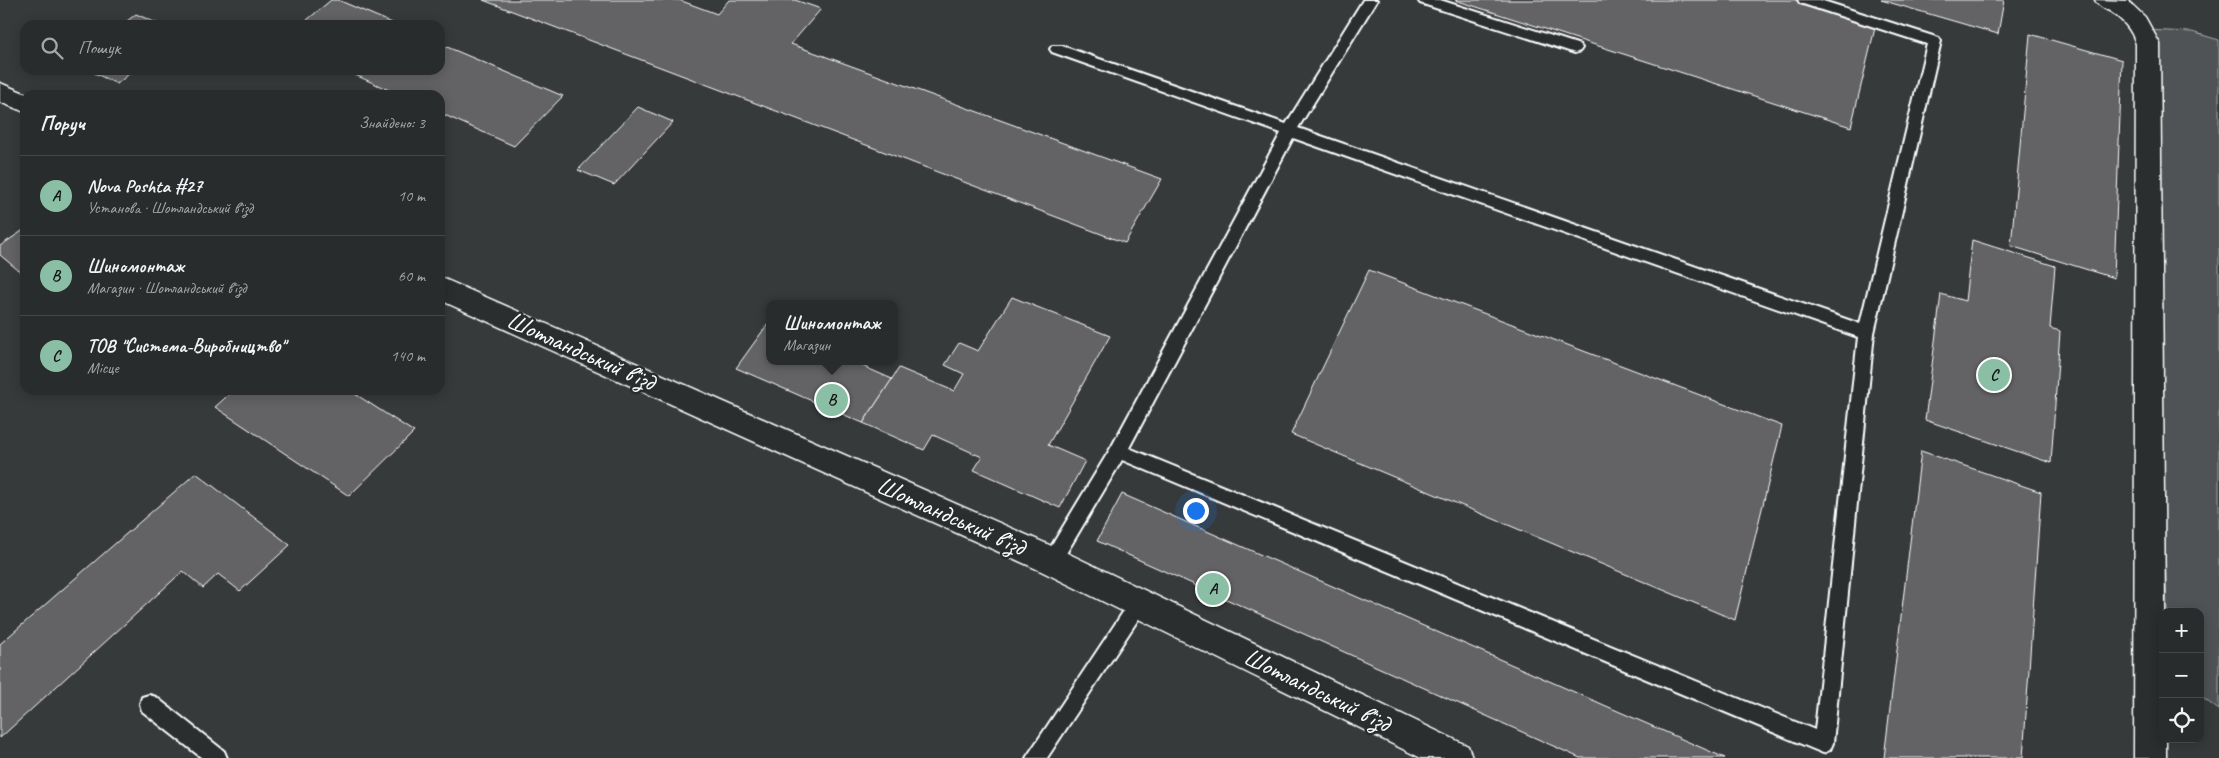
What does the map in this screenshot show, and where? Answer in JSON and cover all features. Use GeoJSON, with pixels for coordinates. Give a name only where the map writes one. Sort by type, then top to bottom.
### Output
{"type":"FeatureCollection","features":[{"type":"Feature","properties":{"kind":"street"},"geometry":{"type":"LineString","coordinates":[[2110,1],[2133,17],[2144,30],[2148,44],[2150,758]]}},
{"type":"Feature","properties":{"kind":"street"},"geometry":{"type":"LineString","coordinates":[[0,92],[20,101]]}},
{"type":"Feature","properties":{"kind":"street","name":"Шотландський в'їзд"},"geometry":{"type":"LineString","coordinates":[[445,290],[1052,561],[1456,758]]}},
{"type":"Feature","properties":{"kind":"lane"},"geometry":{"type":"LineString","coordinates":[[1052,561],[1118,451],[1290,130],[1370,0]]}},
{"type":"Feature","properties":{"kind":"lane"},"geometry":{"type":"LineString","coordinates":[[1424,0],[1575,48]]}},
{"type":"Feature","properties":{"kind":"lane"},"geometry":{"type":"LineString","coordinates":[[1118,451],[1823,744],[1866,333],[1934,41],[1805,0]]}},
{"type":"Feature","properties":{"kind":"lane"},"geometry":{"type":"LineString","coordinates":[[1057,50],[1866,333]]}},
{"type":"Feature","properties":{"kind":"lane"},"geometry":{"type":"LineString","coordinates":[[1036,758],[1140,604]]}},
{"type":"Feature","properties":{"kind":"lane"},"geometry":{"type":"LineString","coordinates":[[149,704],[218,758]]}},
{"type":"Feature","properties":{"kind":"shaded area"},"geometry":{"type":"Polygon","coordinates":[[[2144,30],[2192,32],[2219,40],[2219,710],[2204,699],[2204,608],[2167,608],[2159,340],[2144,30]]]}},
{"type":"Feature","properties":{"kind":"building"},"geometry":{"type":"Polygon","coordinates":[[[331,0],[338,0],[385,20],[307,20],[331,0]]]}},
{"type":"Feature","properties":{"kind":"building"},"geometry":{"type":"Polygon","coordinates":[[[483,0],[679,0],[717,14],[729,0],[795,0],[821,9],[791,44],[1162,179],[1125,243],[483,0]]]}},
{"type":"Feature","properties":{"kind":"building"},"geometry":{"type":"Polygon","coordinates":[[[1455,0],[1796,0],[1876,24],[1851,127],[1455,0]]]}},
{"type":"Feature","properties":{"kind":"building"},"geometry":{"type":"Polygon","coordinates":[[[1881,0],[2004,0],[1998,34],[1881,0]]]}},
{"type":"Feature","properties":{"kind":"building"},"geometry":{"type":"Polygon","coordinates":[[[136,14],[150,20],[128,20],[136,14]]]}},
{"type":"Feature","properties":{"kind":"building"},"geometry":{"type":"Polygon","coordinates":[[[2030,34],[2122,60],[2114,278],[2011,246],[2030,34]]]}},
{"type":"Feature","properties":{"kind":"building"},"geometry":{"type":"Polygon","coordinates":[[[445,46],[563,96],[514,146],[445,115],[445,90],[389,90],[355,75],[445,75],[445,46]]]}},
{"type":"Feature","properties":{"kind":"building"},"geometry":{"type":"Polygon","coordinates":[[[98,75],[128,75],[117,84],[98,75]]]}},
{"type":"Feature","properties":{"kind":"building"},"geometry":{"type":"Polygon","coordinates":[[[638,107],[673,122],[614,185],[578,170],[638,107]]]}},
{"type":"Feature","properties":{"kind":"building"},"geometry":{"type":"Polygon","coordinates":[[[20,232],[20,272],[0,255],[0,246],[20,232]]]}},
{"type":"Feature","properties":{"kind":"building"},"geometry":{"type":"Polygon","coordinates":[[[1972,240],[2055,266],[2050,328],[2060,331],[2051,463],[1925,420],[1941,294],[1965,301],[1972,240]]]}},
{"type":"Feature","properties":{"kind":"building"},"geometry":{"type":"Polygon","coordinates":[[[1369,270],[1782,426],[1735,620],[1291,434],[1369,270]]]}},
{"type":"Feature","properties":{"kind":"building"},"geometry":{"type":"Polygon","coordinates":[[[1012,297],[1110,336],[1048,445],[1085,461],[1060,508],[974,470],[982,457],[933,435],[924,450],[863,423],[899,368],[954,391],[964,374],[945,365],[959,343],[978,351],[1012,297]]]}},
{"type":"Feature","properties":{"kind":"building"},"geometry":{"type":"Polygon","coordinates":[[[766,326],[766,365],[860,365],[892,379],[863,423],[736,368],[766,326]]]}},
{"type":"Feature","properties":{"kind":"building"},"geometry":{"type":"Polygon","coordinates":[[[228,395],[357,395],[414,432],[349,496],[215,407],[228,395]]]}},
{"type":"Feature","properties":{"kind":"building"},"geometry":{"type":"Polygon","coordinates":[[[1921,451],[2041,492],[2023,758],[1884,758],[1921,451]]]}},
{"type":"Feature","properties":{"kind":"building"},"geometry":{"type":"Polygon","coordinates":[[[196,473],[290,545],[240,591],[218,574],[203,588],[183,571],[0,738],[0,644],[196,473]]]}},
{"type":"Feature","properties":{"kind":"building"},"geometry":{"type":"Polygon","coordinates":[[[1122,494],[1725,758],[1580,758],[1097,541],[1122,494]]]}},
{"type":"Feature","properties":{"kind":"place","name":"ТОВ \"Система-Виробництво\""},"geometry":{"type":"Point","coordinates":[1994,375]}},
{"type":"Feature","properties":{"kind":"place","name":"Шиномонтаж"},"geometry":{"type":"Point","coordinates":[832,400]}},
{"type":"Feature","properties":{"kind":"place","name":"Nova Poshta #27"},"geometry":{"type":"Point","coordinates":[1213,589]}}]}
